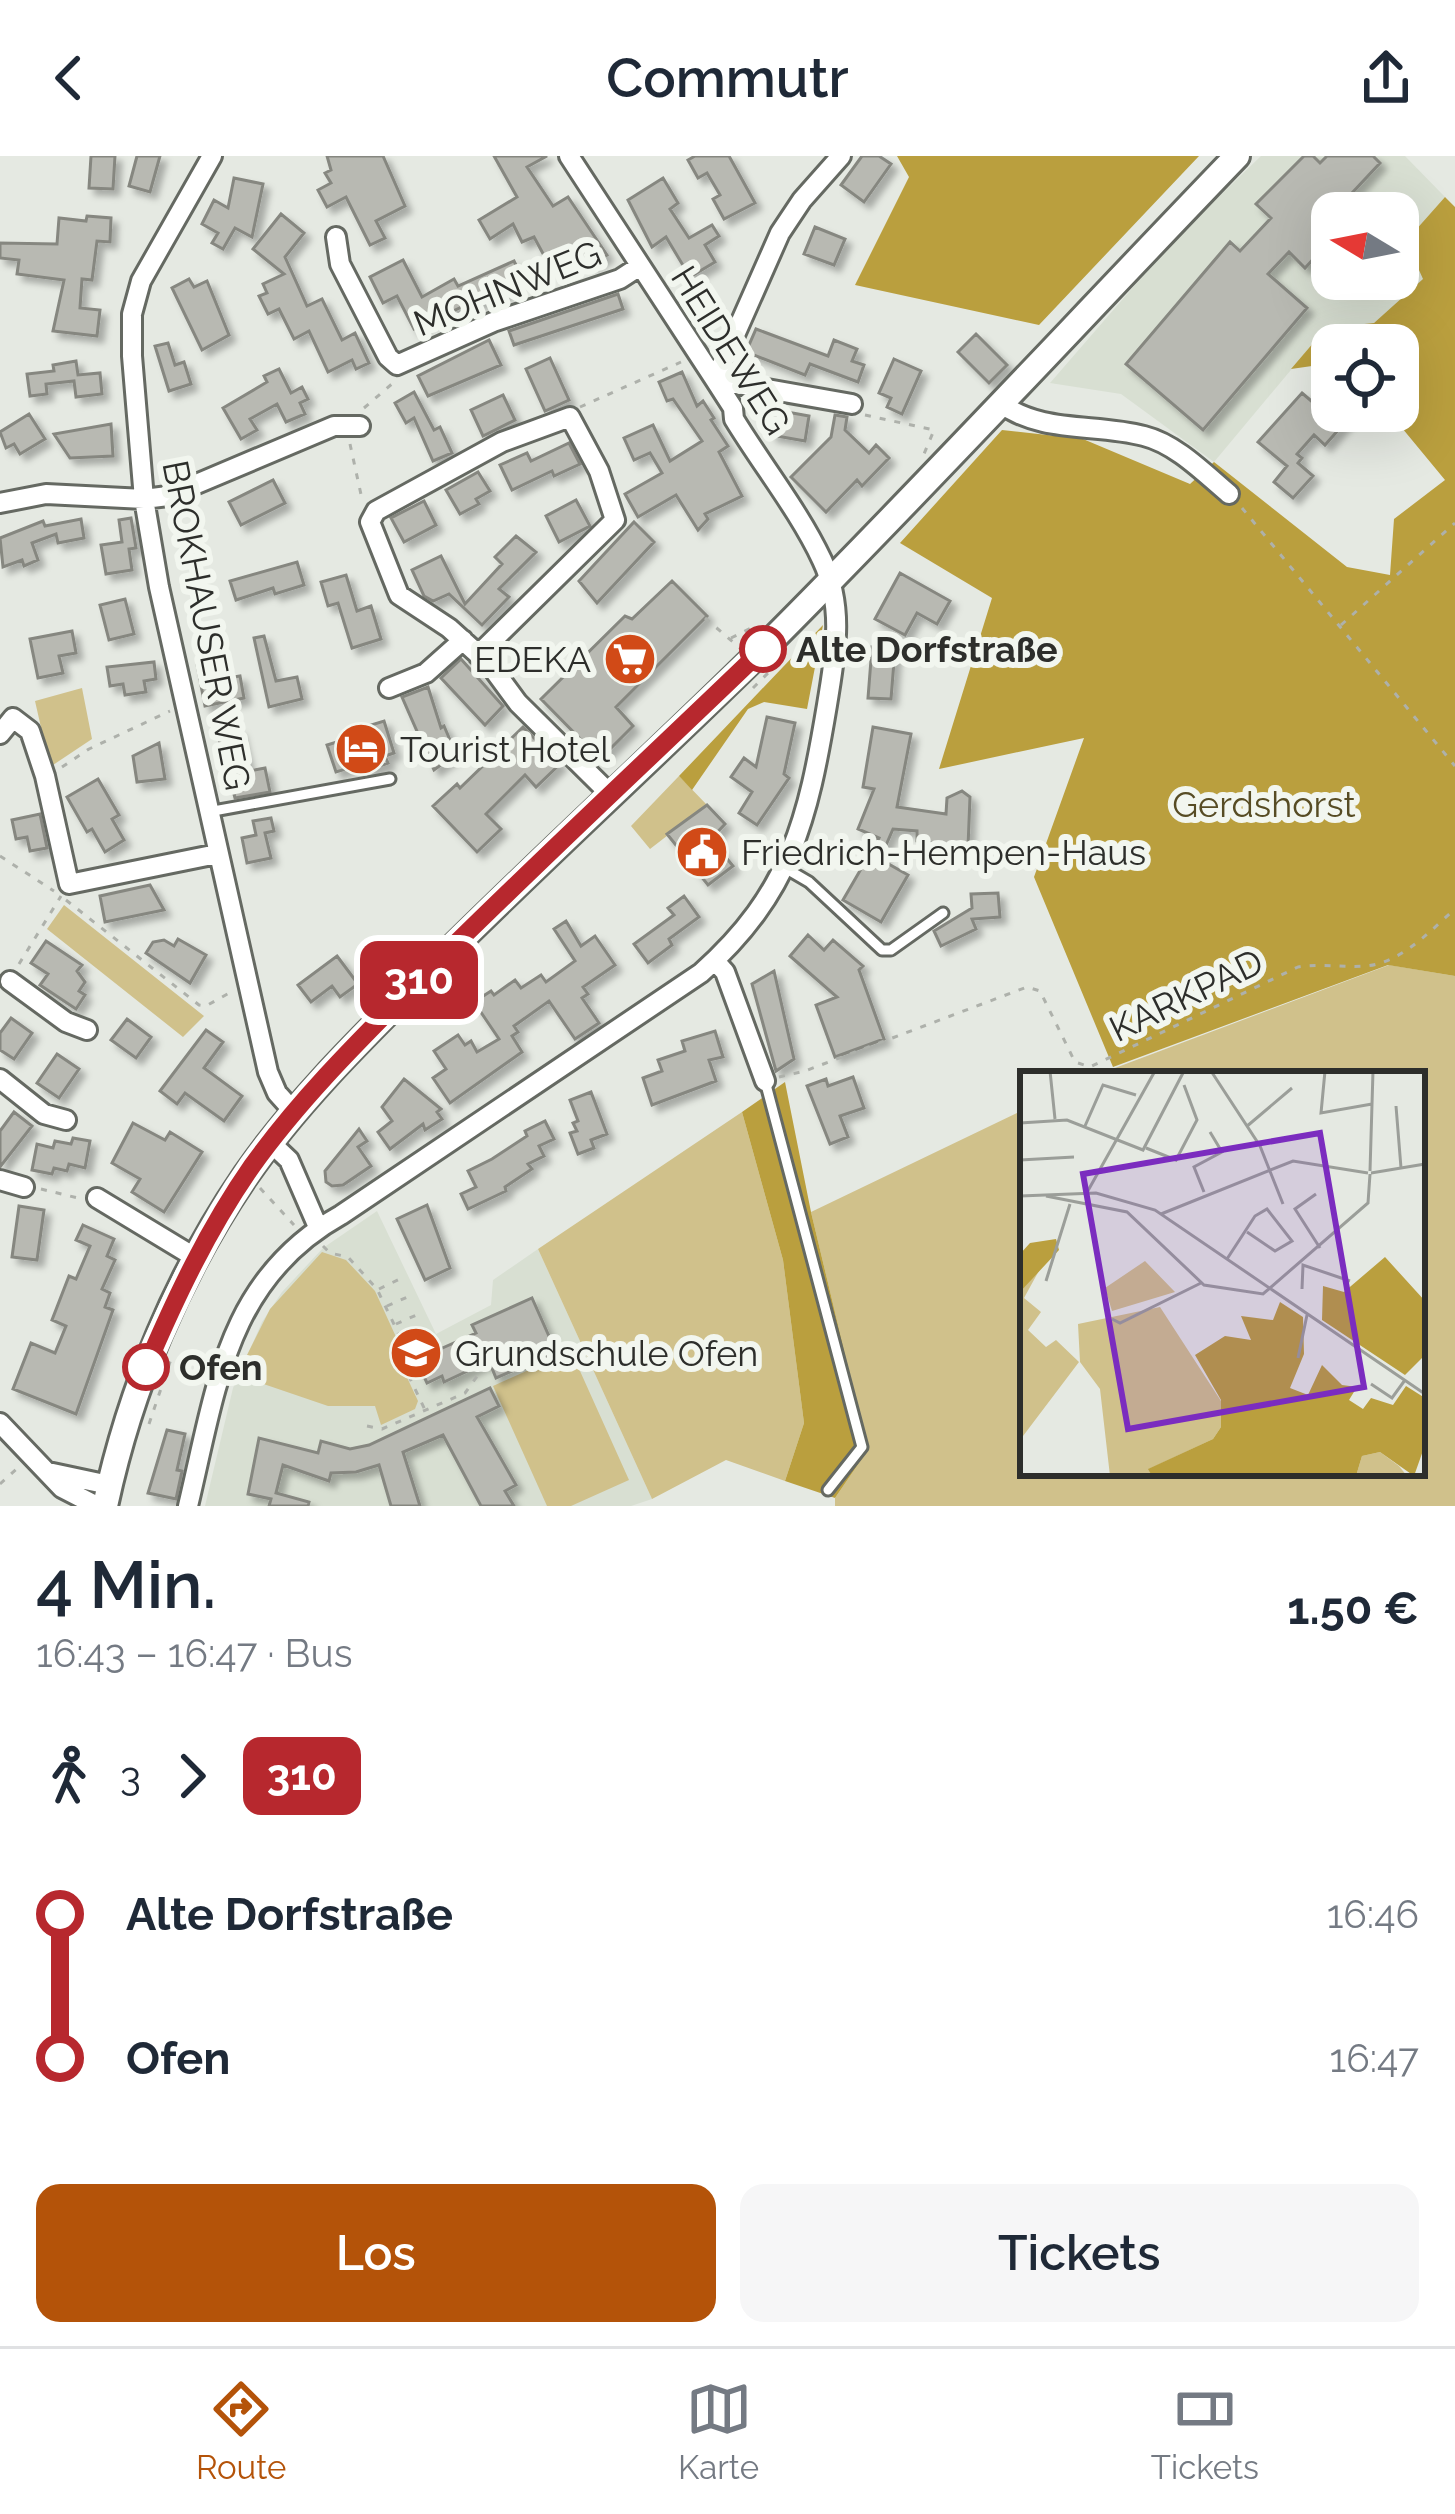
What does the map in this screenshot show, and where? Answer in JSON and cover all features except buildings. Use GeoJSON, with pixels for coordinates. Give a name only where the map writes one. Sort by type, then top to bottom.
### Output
{"type":"FeatureCollection","features":[{"type":"Feature","properties":{"kind":"street","name":"BROKHAUSER WEG"},"geometry":{"type":"LineString","coordinates":[[212,156],[144,274],[133,306],[132,356],[144,499],[183,705],[250,998],[271,1080],[294,1112]]}},
{"type":"Feature","properties":{"kind":"street","name":"HEIDEWEG"},"geometry":{"type":"LineString","coordinates":[[569,156],[733,408],[734,419],[823,561],[829,582]]}},
{"type":"Feature","properties":{"kind":"street"},"geometry":{"type":"LineString","coordinates":[[841,156],[780,232],[715,380],[852,404]]}},
{"type":"Feature","properties":{"kind":"street"},"geometry":{"type":"LineString","coordinates":[[0,1423],[48,1472],[104,1499],[146,1368],[196,1258],[294,1112],[355,1044],[829,582],[1237,156]]}},
{"type":"Feature","properties":{"kind":"street","name":"MOHNWEG"},"geometry":{"type":"LineString","coordinates":[[336,237],[340,264],[385,352],[397,365],[494,322],[620,279],[640,266]]}},
{"type":"Feature","properties":{"kind":"street"},"geometry":{"type":"LineString","coordinates":[[1000,403],[1032,420],[1150,437],[1229,494]]}},
{"type":"Feature","properties":{"kind":"street"},"geometry":{"type":"LineString","coordinates":[[478,656],[615,520],[599,471],[571,417],[502,442],[371,515],[381,558],[399,595],[463,640],[523,709],[611,795]]}},
{"type":"Feature","properties":{"kind":"street"},"geometry":{"type":"LineString","coordinates":[[0,503],[46,494],[144,499],[175,494],[334,426],[360,426]]}},
{"type":"Feature","properties":{"kind":"street"},"geometry":{"type":"LineString","coordinates":[[188,1506],[218,1375],[234,1329],[266,1279],[318,1227],[687,984],[715,961],[762,906],[785,868],[810,802],[839,628],[829,582]]}},
{"type":"Feature","properties":{"kind":"street"},"geometry":{"type":"LineString","coordinates":[[389,688],[426,674],[463,640]]}},
{"type":"Feature","properties":{"kind":"street"},"geometry":{"type":"LineString","coordinates":[[0,734],[13,718],[30,731],[69,884],[217,854]]}},
{"type":"Feature","properties":{"kind":"street"},"geometry":{"type":"LineString","coordinates":[[715,961],[725,972],[765,1081]]}},
{"type":"Feature","properties":{"kind":"street"},"geometry":{"type":"LineString","coordinates":[[3,985],[87,1030]]}},
{"type":"Feature","properties":{"kind":"street"},"geometry":{"type":"LineString","coordinates":[[0,1079],[44,1114],[66,1120]]}},
{"type":"Feature","properties":{"kind":"street"},"geometry":{"type":"LineString","coordinates":[[270,1142],[289,1160],[318,1227]]}},
{"type":"Feature","properties":{"kind":"street"},"geometry":{"type":"LineString","coordinates":[[0,1180],[24,1187]]}},
{"type":"Feature","properties":{"kind":"street"},"geometry":{"type":"LineString","coordinates":[[97,1198],[196,1258]]}},
{"type":"Feature","properties":{"kind":"lane"},"geometry":{"type":"LineString","coordinates":[[208,812],[390,778]]}},
{"type":"Feature","properties":{"kind":"lane"},"geometry":{"type":"LineString","coordinates":[[785,868],[809,882],[882,950],[891,950],[943,913]]}},
{"type":"Feature","properties":{"kind":"lane"},"geometry":{"type":"LineString","coordinates":[[765,1081],[862,1447],[828,1490]]}},
{"type":"Feature","properties":{"kind":"path"},"geometry":{"type":"LineString","coordinates":[[571,417],[580,407],[698,353]]}},
{"type":"Feature","properties":{"kind":"path"},"geometry":{"type":"LineString","coordinates":[[371,515],[366,512],[349,448],[366,404],[397,380],[397,365]]}},
{"type":"Feature","properties":{"kind":"path"},"geometry":{"type":"LineString","coordinates":[[852,404],[856,413],[934,430],[918,463]]}},
{"type":"Feature","properties":{"kind":"path"},"geometry":{"type":"LineString","coordinates":[[1229,494],[1455,766]]}},
{"type":"Feature","properties":{"kind":"path"},"geometry":{"type":"LineString","coordinates":[[1341,625],[1455,523]]}},
{"type":"Feature","properties":{"kind":"path"},"geometry":{"type":"LineString","coordinates":[[705,618],[736,644]]}},
{"type":"Feature","properties":{"kind":"path"},"geometry":{"type":"LineString","coordinates":[[730,639],[754,626],[762,628]]}},
{"type":"Feature","properties":{"kind":"path"},"geometry":{"type":"LineString","coordinates":[[45,776],[89,749],[183,705]]}},
{"type":"Feature","properties":{"kind":"path"},"geometry":{"type":"LineString","coordinates":[[0,856],[62,895],[199,1005],[206,1006],[229,992],[250,998]]}},
{"type":"Feature","properties":{"kind":"path"},"geometry":{"type":"LineString","coordinates":[[3,985],[62,895]]}},
{"type":"Feature","properties":{"kind":"path","name":"KARKPAD"},"geometry":{"type":"LineString","coordinates":[[765,1081],[806,1071],[1027,987],[1040,991],[1075,1062],[1090,1067],[1298,967],[1324,963],[1367,966],[1394,959],[1455,909]]}},
{"type":"Feature","properties":{"kind":"path"},"geometry":{"type":"LineString","coordinates":[[267,1175],[258,1187],[298,1229],[318,1227],[323,1248],[348,1257],[377,1289],[403,1343],[407,1372],[425,1410]]}},
{"type":"Feature","properties":{"kind":"path"},"geometry":{"type":"LineString","coordinates":[[24,1187],[97,1198]]}},
{"type":"Feature","properties":{"kind":"path"},"geometry":{"type":"LineString","coordinates":[[377,1289],[406,1276]]}},
{"type":"Feature","properties":{"kind":"path"},"geometry":{"type":"LineString","coordinates":[[386,1307],[412,1295]]}},
{"type":"Feature","properties":{"kind":"path"},"geometry":{"type":"LineString","coordinates":[[394,1325],[421,1313]]}},
{"type":"Feature","properties":{"kind":"path"},"geometry":{"type":"LineString","coordinates":[[403,1343],[430,1330]]}},
{"type":"Feature","properties":{"kind":"path"},"geometry":{"type":"LineString","coordinates":[[147,1428],[175,1342]]}},
{"type":"Feature","properties":{"kind":"path"},"geometry":{"type":"LineString","coordinates":[[367,1426],[382,1429],[465,1393],[478,1375]]}},
{"type":"Feature","properties":{"kind":"path"},"geometry":{"type":"LineString","coordinates":[[0,1484],[32,1456]]}},
{"type":"Feature","properties":{"kind":"shaded area"},"geometry":{"type":"Polygon","coordinates":[[[1261,156],[1405,156],[1445,197],[1419,226],[1419,192],[1311,192],[1311,300],[1400,300],[1374,323],[1311,324],[1311,346],[1214,462],[1121,394],[1050,383],[1174,240],[1261,156]]]}},
{"type":"Feature","properties":{"kind":"shaded area"},"geometry":{"type":"Polygon","coordinates":[[[82,688],[92,739],[50,767],[35,701],[82,688]]]}},
{"type":"Feature","properties":{"kind":"shaded area"},"geometry":{"type":"Polygon","coordinates":[[[679,776],[707,805],[650,849],[631,826],[679,776]]]}},
{"type":"Feature","properties":{"kind":"shaded area"},"geometry":{"type":"Polygon","coordinates":[[[64,905],[204,1016],[183,1037],[47,929],[64,905]]]}},
{"type":"Feature","properties":{"kind":"shaded area"},"geometry":{"type":"Polygon","coordinates":[[[1389,965],[1455,976],[1455,1506],[835,1506],[835,1498],[868,1450],[811,1212],[1020,1111],[1020,1476],[1425,1476],[1425,1071],[1107,1071],[1389,965]]]}},
{"type":"Feature","properties":{"kind":"shaded area"},"geometry":{"type":"Polygon","coordinates":[[[742,1112],[783,1260],[804,1423],[785,1481],[726,1460],[652,1499],[538,1249],[742,1112]]]}},
{"type":"Feature","properties":{"kind":"shaded area","name":"Grundschule Ofen"},"geometry":{"type":"Polygon","coordinates":[[[377,1211],[436,1334],[491,1305],[493,1280],[538,1249],[652,1499],[631,1506],[205,1506],[233,1388],[262,1322],[282,1292],[323,1248],[377,1211]]]}},
{"type":"Feature","properties":{"kind":"shaded area"},"geometry":{"type":"Polygon","coordinates":[[[322,1252],[346,1260],[375,1291],[402,1350],[404,1371],[418,1401],[415,1409],[381,1425],[375,1406],[328,1406],[237,1375],[270,1309],[322,1252]]]}},
{"type":"Feature","properties":{"kind":"shaded area"},"geometry":{"type":"Polygon","coordinates":[[[571,1351],[629,1480],[571,1506],[547,1506],[493,1386],[571,1351]]]}},
{"type":"Feature","properties":{"kind":"green space"},"geometry":{"type":"Polygon","coordinates":[[[897,156],[1199,156],[1039,325],[855,285],[909,177],[897,156]]]}},
{"type":"Feature","properties":{"kind":"green space","name":"Gerdshorst"},"geometry":{"type":"Polygon","coordinates":[[[1445,197],[1455,207],[1455,976],[1388,965],[1113,1067],[1034,877],[1084,738],[939,769],[992,598],[900,543],[1002,430],[1083,439],[1190,484],[1214,462],[1347,567],[1390,575],[1394,519],[1445,480],[1405,432],[1419,432],[1419,324],[1364,324],[1374,323],[1400,300],[1419,300],[1423,279],[1419,226],[1445,197]]]}},
{"type":"Feature","properties":{"kind":"green space","name":"Gerdshorst"},"geometry":{"type":"Polygon","coordinates":[[[1311,346],[1311,366],[1291,369],[1311,346]]]}},
{"type":"Feature","properties":{"kind":"green space"},"geometry":{"type":"Polygon","coordinates":[[[823,625],[807,709],[764,702],[748,709],[692,790],[679,776],[823,625]]]}},
{"type":"Feature","properties":{"kind":"green space"},"geometry":{"type":"Polygon","coordinates":[[[785,1082],[868,1450],[835,1498],[785,1481],[804,1423],[783,1260],[742,1112],[785,1082]]]}},
{"type":"Feature","properties":{"kind":"bus line","name":"310"},"geometry":{"type":"LineString","coordinates":[[146,1367],[208,1235],[250,1168],[294,1112],[482,918],[763,649]]}},
{"type":"Feature","properties":{"kind":"place","name":"Alte Dorfstraße"},"geometry":{"type":"Point","coordinates":[763,649]}},
{"type":"Feature","properties":{"kind":"place","name":"EDEKA"},"geometry":{"type":"Point","coordinates":[630,659]}},
{"type":"Feature","properties":{"kind":"place","name":"Tourist Hotel"},"geometry":{"type":"Point","coordinates":[361,749]}},
{"type":"Feature","properties":{"kind":"place","name":"Friedrich-Hempen-Haus"},"geometry":{"type":"Point","coordinates":[702,852]}},
{"type":"Feature","properties":{"kind":"place","name":"Grundschule Ofen"},"geometry":{"type":"Point","coordinates":[416,1353]}},
{"type":"Feature","properties":{"kind":"place","name":"Ofen"},"geometry":{"type":"Point","coordinates":[146,1367]}}]}
